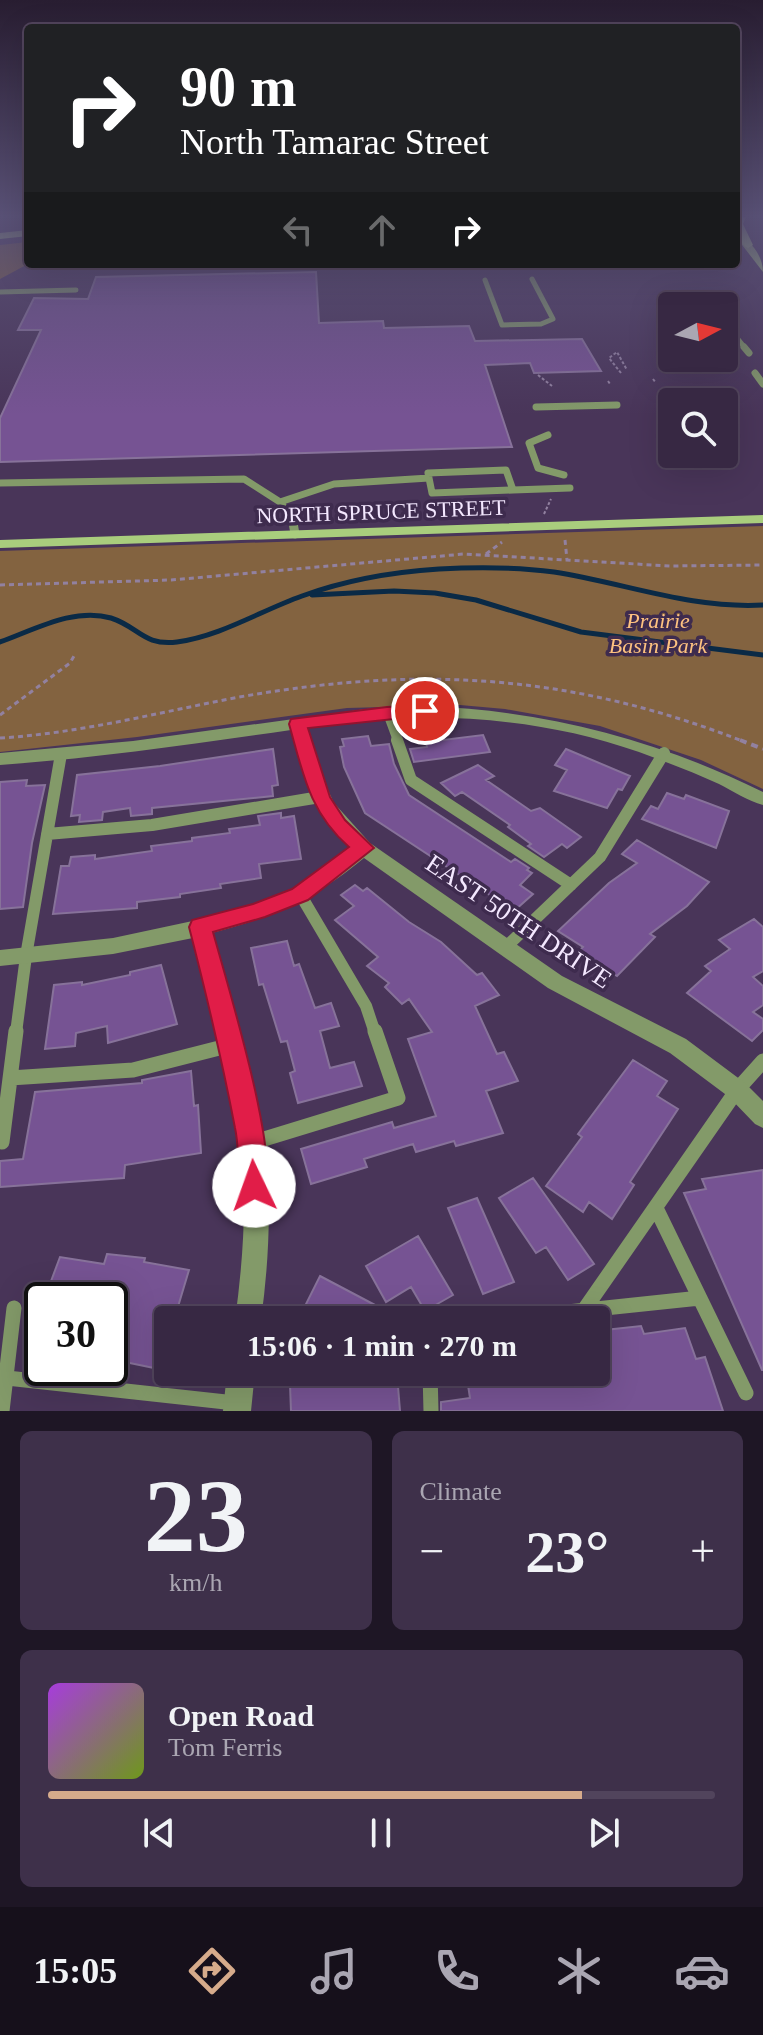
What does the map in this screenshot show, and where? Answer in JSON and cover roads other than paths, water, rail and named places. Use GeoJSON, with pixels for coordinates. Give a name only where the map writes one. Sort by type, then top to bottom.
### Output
{"type":"FeatureCollection","features":[{"type":"Feature","properties":{"kind":"street","name":"NORTH SPRUCE STREET"},"geometry":{"type":"LineString","coordinates":[[0,544],[763,519]]}},
{"type":"Feature","properties":{"kind":"street"},"geometry":{"type":"LineString","coordinates":[[0,759],[387,712],[480,713],[549,722],[605,734],[664,753],[763,799]]}},
{"type":"Feature","properties":{"kind":"street","name":"EAST 50TH DRIVE"},"geometry":{"type":"LineString","coordinates":[[298,724],[320,797],[338,826],[363,848],[555,982],[678,1046],[737,1090],[763,1117]]}},
{"type":"Feature","properties":{"kind":"street"},"geometry":{"type":"LineString","coordinates":[[0,958],[132,942],[258,911],[300,894],[363,848]]}},
{"type":"Feature","properties":{"kind":"street"},"geometry":{"type":"LineString","coordinates":[[200,927],[231,1045],[252,1143],[256,1208],[249,1306]]}},
{"type":"Feature","properties":{"kind":"street"},"geometry":{"type":"LineString","coordinates":[[237,1407],[239,1386]]}},
{"type":"Feature","properties":{"kind":"lane"},"geometry":{"type":"LineString","coordinates":[[486,283],[502,325],[541,324],[553,319],[534,283]]}},
{"type":"Feature","properties":{"kind":"lane"},"geometry":{"type":"LineString","coordinates":[[0,292],[76,290]]}},
{"type":"Feature","properties":{"kind":"lane"},"geometry":{"type":"LineString","coordinates":[[738,339],[749,353]]}},
{"type":"Feature","properties":{"kind":"lane"},"geometry":{"type":"LineString","coordinates":[[755,373],[763,384]]}},
{"type":"Feature","properties":{"kind":"lane"},"geometry":{"type":"LineString","coordinates":[[536,407],[617,405]]}},
{"type":"Feature","properties":{"kind":"lane"},"geometry":{"type":"LineString","coordinates":[[548,435],[529,443],[538,468],[564,475]]}},
{"type":"Feature","properties":{"kind":"lane"},"geometry":{"type":"LineString","coordinates":[[513,490],[506,470],[428,473],[432,493],[570,488]]}},
{"type":"Feature","properties":{"kind":"lane"},"geometry":{"type":"LineString","coordinates":[[280,502],[306,489],[332,484],[429,478]]}},
{"type":"Feature","properties":{"kind":"lane"},"geometry":{"type":"LineString","coordinates":[[0,483],[244,479],[280,502],[292,515],[295,534]]}},
{"type":"Feature","properties":{"kind":"lane"},"geometry":{"type":"LineString","coordinates":[[387,712],[411,780],[571,885]]}},
{"type":"Feature","properties":{"kind":"lane"},"geometry":{"type":"LineString","coordinates":[[506,947],[600,857],[664,753]]}},
{"type":"Feature","properties":{"kind":"lane"},"geometry":{"type":"LineString","coordinates":[[2,1142],[26,956],[61,754]]}},
{"type":"Feature","properties":{"kind":"lane"},"geometry":{"type":"LineString","coordinates":[[47,834],[152,825],[320,797]]}},
{"type":"Feature","properties":{"kind":"lane"},"geometry":{"type":"LineString","coordinates":[[252,1143],[398,1098],[366,1006],[300,894]]}},
{"type":"Feature","properties":{"kind":"lane"},"geometry":{"type":"LineString","coordinates":[[10,1078],[133,1070],[231,1045]]}},
{"type":"Feature","properties":{"kind":"lane"},"geometry":{"type":"LineString","coordinates":[[587,1306],[737,1090],[763,1061]]}},
{"type":"Feature","properties":{"kind":"lane"},"geometry":{"type":"LineString","coordinates":[[656,1208],[746,1393]]}},
{"type":"Feature","properties":{"kind":"lane"},"geometry":{"type":"LineString","coordinates":[[610,1307],[700,1298]]}},
{"type":"Feature","properties":{"kind":"lane"},"geometry":{"type":"LineString","coordinates":[[2,1411],[14,1308]]}},
{"type":"Feature","properties":{"kind":"lane"},"geometry":{"type":"LineString","coordinates":[[7,1378],[237,1407]]}},
{"type":"Feature","properties":{"kind":"lane"},"geometry":{"type":"LineString","coordinates":[[428,1386],[431,1411]]}},
{"type":"Feature","properties":{"kind":"waterway"},"geometry":{"type":"LineString","coordinates":[[0,642],[54,621],[83,615],[111,618],[149,639],[177,642],[209,634],[335,585],[439,569],[540,570],[684,599],[763,605]]}},
{"type":"Feature","properties":{"kind":"waterway"},"geometry":{"type":"LineString","coordinates":[[312,595],[394,591],[435,593],[476,600],[581,632],[763,655]]}},
{"type":"Feature","properties":{"kind":"park label","name":"Prairie Basin Park"},"geometry":{"type":"Point","coordinates":[658,632]}}]}
